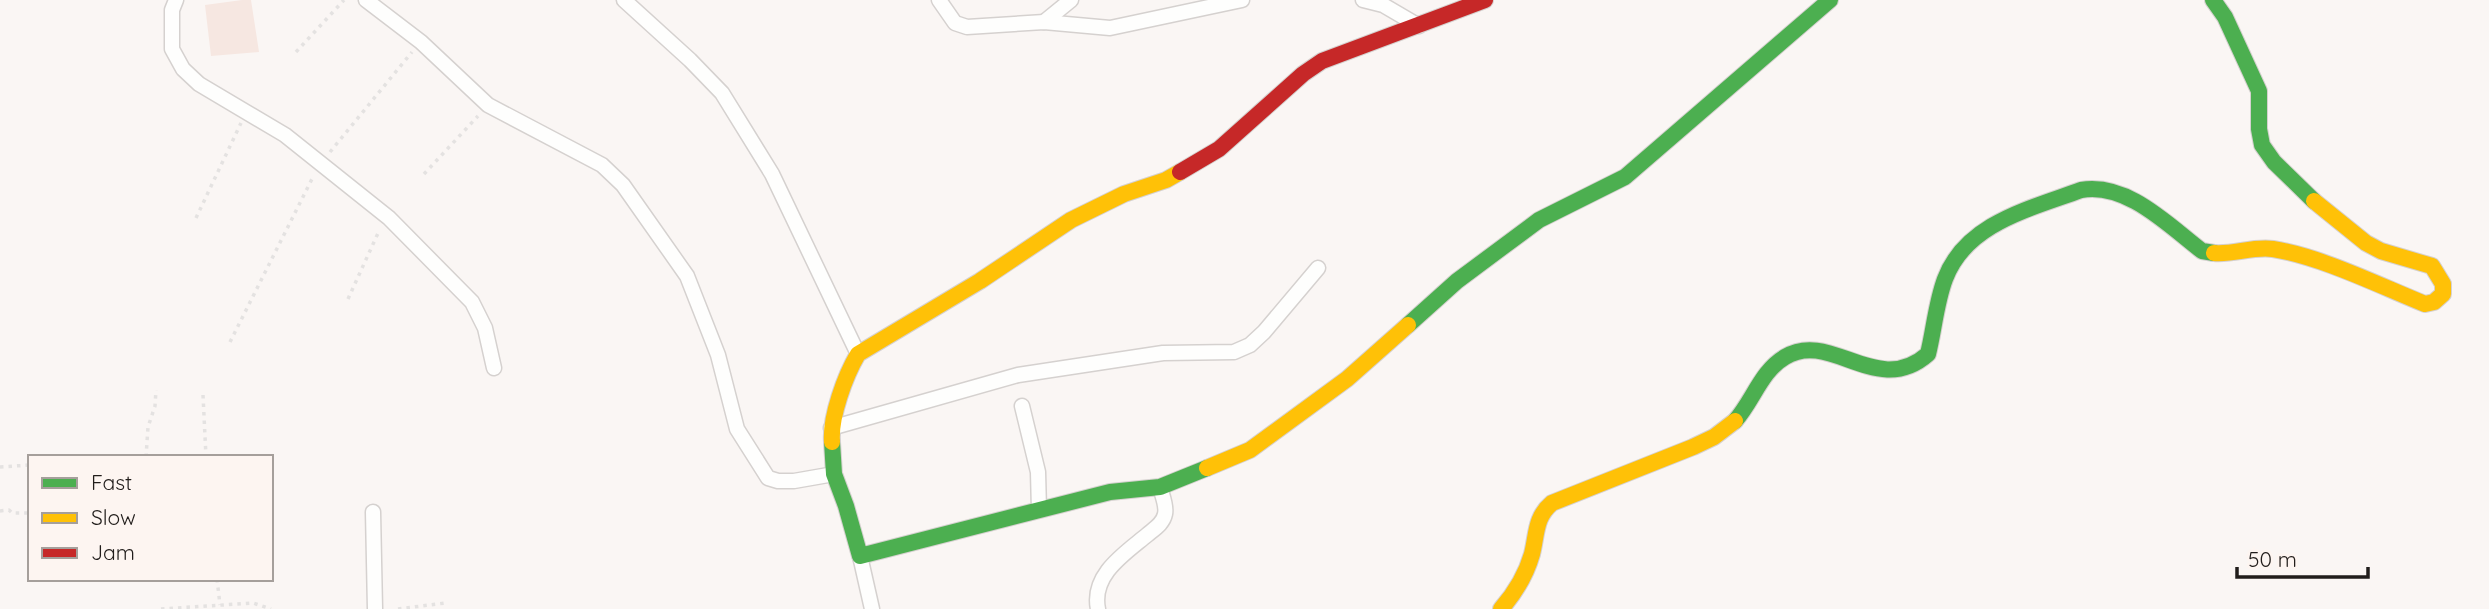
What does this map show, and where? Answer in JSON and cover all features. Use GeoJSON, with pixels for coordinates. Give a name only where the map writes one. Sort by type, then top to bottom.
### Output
{"type":"FeatureCollection","features":[{"type":"Feature","properties":{"kind":"street"},"geometry":{"type":"LineString","coordinates":[[176,0],[172,10],[172,49],[183,69],[200,85],[285,135],[389,218],[472,302],[485,328],[495,369]]}},
{"type":"Feature","properties":{"kind":"street"},"geometry":{"type":"LineString","coordinates":[[366,0],[421,42],[488,105],[602,165],[623,185],[687,276],[718,355],[737,429],[768,478],[794,481],[834,474]]}},
{"type":"Feature","properties":{"kind":"street"},"geometry":{"type":"LineString","coordinates":[[624,0],[722,93],[772,174],[858,354]]}},
{"type":"Feature","properties":{"kind":"street"},"geometry":{"type":"LineString","coordinates":[[939,0],[955,23],[967,27],[1044,22],[1110,28],[1242,0]]}},
{"type":"Feature","properties":{"kind":"street"},"geometry":{"type":"LineString","coordinates":[[1044,22],[1071,0]]}},
{"type":"Feature","properties":{"kind":"street"},"geometry":{"type":"LineString","coordinates":[[1363,0],[1383,5],[1419,26]]}},
{"type":"Feature","properties":{"kind":"street"},"geometry":{"type":"LineString","coordinates":[[872,609],[860,555],[834,474],[831,428],[851,366],[858,354],[980,281],[1071,220],[1124,194],[1166,180],[1219,149],[1303,74],[1322,61],[1485,0]]}},
{"type":"Feature","properties":{"kind":"street"},"geometry":{"type":"LineString","coordinates":[[860,555],[1110,492],[1160,487],[1250,450],[1347,379],[1457,281],[1539,220],[1625,177],[1830,0]]}},
{"type":"Feature","properties":{"kind":"street"},"geometry":{"type":"LineString","coordinates":[[1501,609],[1522,580],[1532,554],[1537,518],[1552,503],[1690,448],[1713,436],[1733,423],[1768,372],[1788,355],[1801,351],[1814,352],[1887,371],[1909,367],[1928,354],[1945,277],[1964,244],[2008,218],[2081,190],[2092,188],[2132,198],[2202,251],[2223,254],[2267,248],[2297,253],[2425,304],[2441,299],[2445,292],[2444,284],[2432,266],[2381,251],[2359,239],[2274,162],[2262,145],[2259,129],[2259,91],[2225,17],[2213,0]]}},
{"type":"Feature","properties":{"kind":"street"},"geometry":{"type":"LineString","coordinates":[[831,428],[1018,375],[1163,353],[1234,352],[1250,345],[1264,332],[1318,268]]}},
{"type":"Feature","properties":{"kind":"street"},"geometry":{"type":"LineString","coordinates":[[1022,407],[1038,472],[1040,510]]}},
{"type":"Feature","properties":{"kind":"street"},"geometry":{"type":"LineString","coordinates":[[1098,609],[1096,596],[1110,566],[1163,520],[1166,509],[1160,487]]}},
{"type":"Feature","properties":{"kind":"street"},"geometry":{"type":"LineString","coordinates":[[373,512],[375,609]]}},
{"type":"Feature","properties":{"kind":"path"},"geometry":{"type":"LineString","coordinates":[[296,52],[344,0]]}},
{"type":"Feature","properties":{"kind":"path"},"geometry":{"type":"LineString","coordinates":[[230,342],[322,162],[421,42]]}},
{"type":"Feature","properties":{"kind":"path"},"geometry":{"type":"LineString","coordinates":[[424,174],[488,105]]}},
{"type":"Feature","properties":{"kind":"path"},"geometry":{"type":"LineString","coordinates":[[196,218],[246,112]]}},
{"type":"Feature","properties":{"kind":"path"},"geometry":{"type":"LineString","coordinates":[[348,299],[379,231],[389,218]]}},
{"type":"Feature","properties":{"kind":"path"},"geometry":{"type":"LineString","coordinates":[[146,455],[148,428],[155,407],[156,390]]}},
{"type":"Feature","properties":{"kind":"path"},"geometry":{"type":"LineString","coordinates":[[203,395],[206,455]]}},
{"type":"Feature","properties":{"kind":"path"},"geometry":{"type":"LineString","coordinates":[[0,467],[28,465]]}},
{"type":"Feature","properties":{"kind":"path"},"geometry":{"type":"LineString","coordinates":[[0,511],[28,513]]}},
{"type":"Feature","properties":{"kind":"path"},"geometry":{"type":"LineString","coordinates":[[217,581],[220,605]]}},
{"type":"Feature","properties":{"kind":"path"},"geometry":{"type":"LineString","coordinates":[[162,609],[253,603],[271,609]]}},
{"type":"Feature","properties":{"kind":"path"},"geometry":{"type":"LineString","coordinates":[[398,609],[445,603]]}},
{"type":"Feature","properties":{"kind":"shaded area"},"geometry":{"type":"Polygon","coordinates":[[[251,0],[259,52],[211,56],[205,5],[251,0]]]}},
{"type":"Feature","properties":{"kind":"traffic: fast"},"geometry":{"type":"LineString","coordinates":[[1408,325],[1457,281],[1539,220],[1625,177],[1830,0]]}},
{"type":"Feature","properties":{"kind":"traffic: fast"},"geometry":{"type":"LineString","coordinates":[[2213,0],[2225,17],[2259,91],[2259,129],[2262,145],[2274,162],[2314,201]]}},
{"type":"Feature","properties":{"kind":"traffic: fast"},"geometry":{"type":"LineString","coordinates":[[1735,421],[1770,370],[1785,357],[1802,351],[1820,351],[1891,370],[1909,366],[1928,354],[1945,279],[1968,244],[2002,221],[2081,190],[2098,189],[2131,199],[2161,218],[2202,251],[2214,253]]}},
{"type":"Feature","properties":{"kind":"traffic: fast"},"geometry":{"type":"LineString","coordinates":[[832,442],[834,474],[860,556],[1110,492],[1160,487],[1207,468]]}},
{"type":"Feature","properties":{"kind":"traffic: slow"},"geometry":{"type":"LineString","coordinates":[[832,442],[833,421],[839,397],[858,354],[980,281],[1071,220],[1124,194],[1166,180],[1180,172]]}},
{"type":"Feature","properties":{"kind":"traffic: slow"},"geometry":{"type":"LineString","coordinates":[[2214,253],[2273,249],[2311,258],[2425,304],[2434,302],[2443,294],[2443,284],[2432,266],[2381,251],[2366,243],[2314,201]]}},
{"type":"Feature","properties":{"kind":"traffic: slow"},"geometry":{"type":"LineString","coordinates":[[1207,468],[1250,450],[1347,379],[1408,325]]}},
{"type":"Feature","properties":{"kind":"traffic: slow"},"geometry":{"type":"LineString","coordinates":[[1501,609],[1523,576],[1532,554],[1542,514],[1552,503],[1693,447],[1714,437],[1735,421]]}},
{"type":"Feature","properties":{"kind":"traffic: jam"},"geometry":{"type":"LineString","coordinates":[[1180,172],[1219,149],[1303,74],[1322,61],[1485,0]]}}]}
